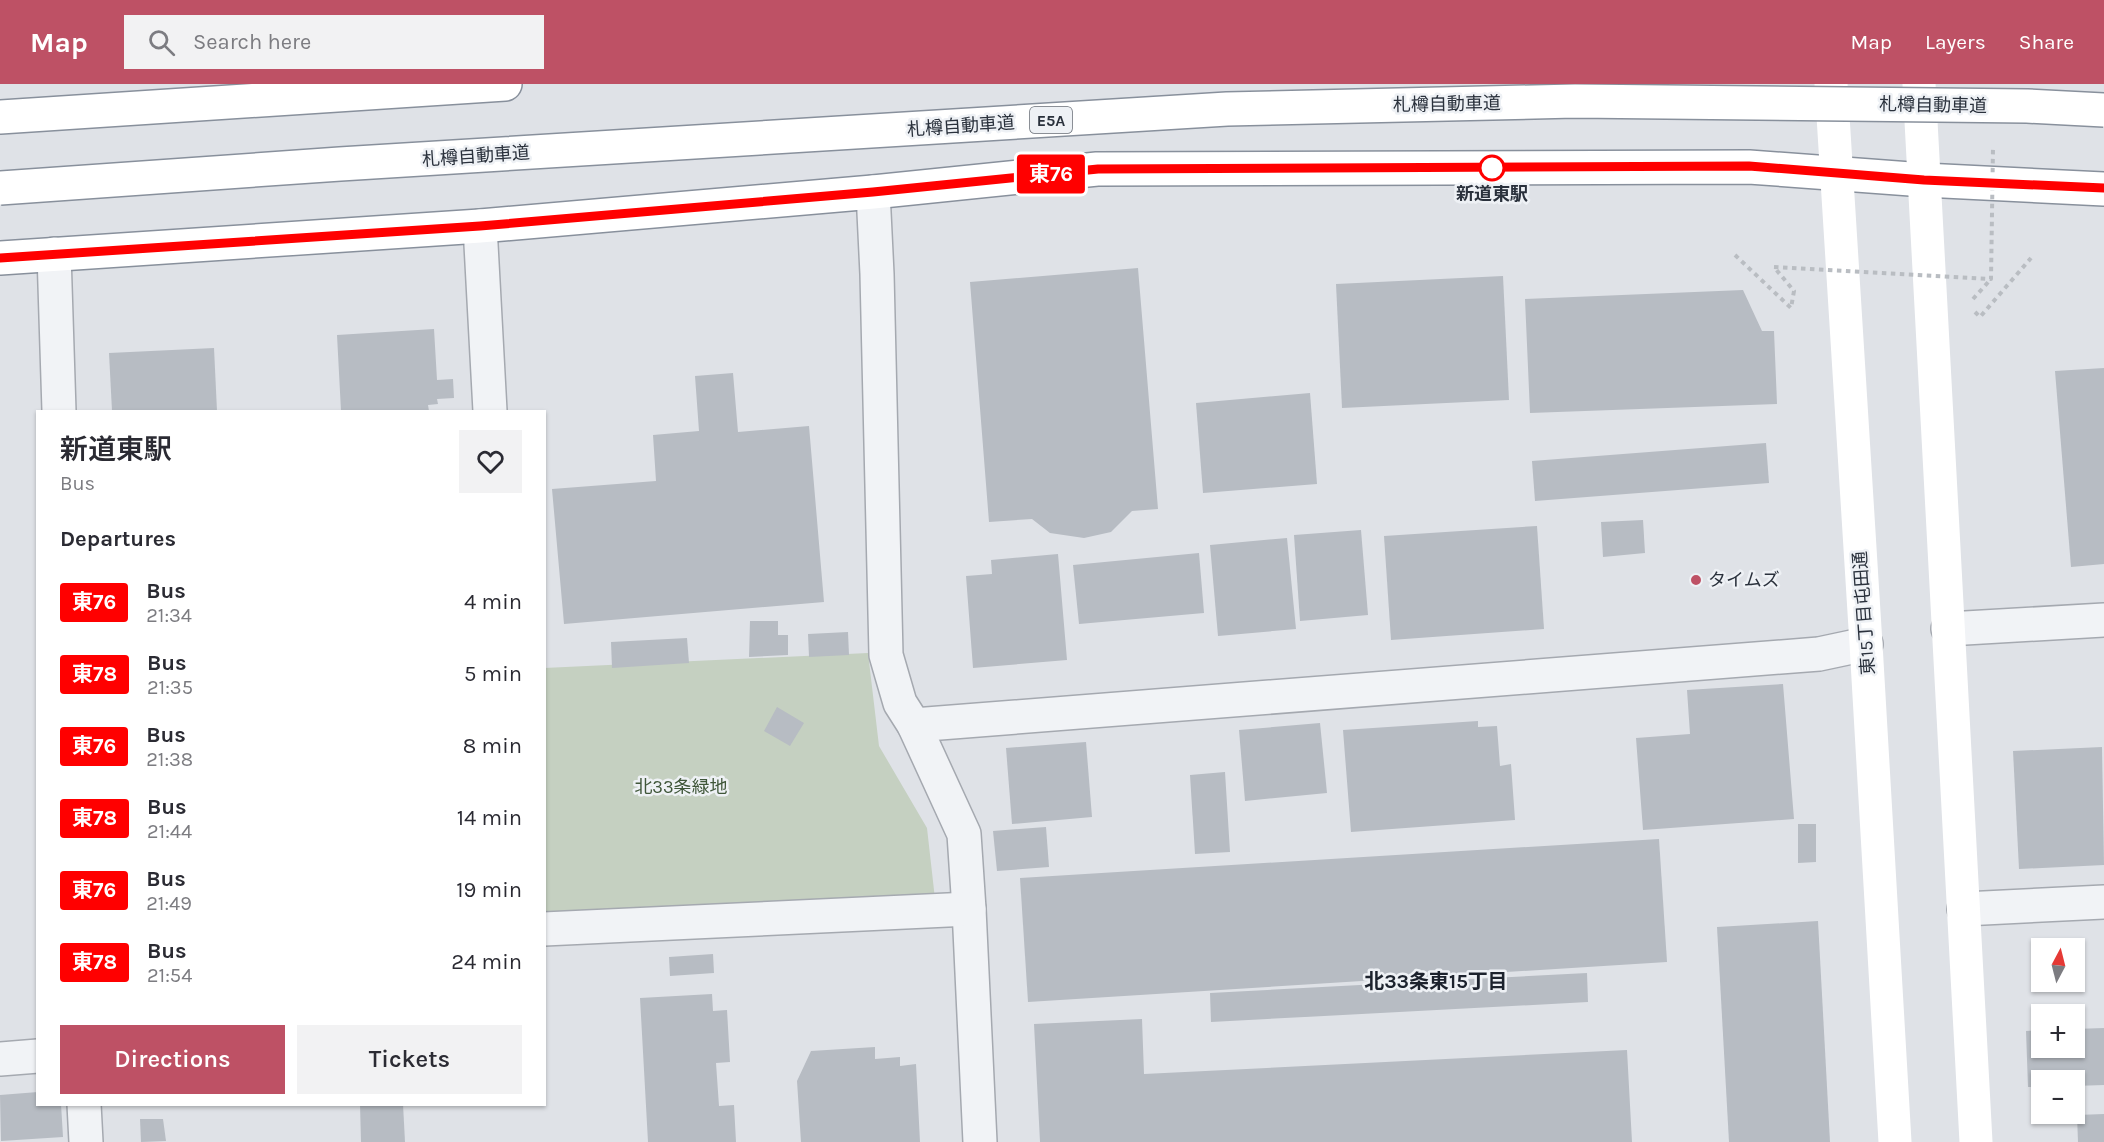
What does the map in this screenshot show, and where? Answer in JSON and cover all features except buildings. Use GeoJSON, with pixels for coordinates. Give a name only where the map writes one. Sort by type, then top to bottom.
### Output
{"type":"FeatureCollection","features":[{"type":"Feature","properties":{"kind":"main road"},"geometry":{"type":"LineString","coordinates":[[0,117],[505,84]]}},
{"type":"Feature","properties":{"kind":"main road","name":"東15丁目屯田通"},"geometry":{"type":"LineString","coordinates":[[1831,84],[1895,1142]]}},
{"type":"Feature","properties":{"kind":"main road"},"geometry":{"type":"LineString","coordinates":[[1919,84],[1976,1142]]}},
{"type":"Feature","properties":{"kind":"main road","name":"札樽自動車道"},"geometry":{"type":"LineString","coordinates":[[0,188],[340,164],[1227,109],[1575,101],[2027,106],[2104,110]]}},
{"type":"Feature","properties":{"kind":"main road"},"geometry":{"type":"LineString","coordinates":[[0,258],[480,226],[873,192],[1098,169],[1749,166],[1924,180],[2104,189]]}},
{"type":"Feature","properties":{"kind":"street"},"geometry":{"type":"LineString","coordinates":[[873,192],[886,655],[900,703],[914,725],[964,834],[980,1142]]}},
{"type":"Feature","properties":{"kind":"street"},"geometry":{"type":"LineString","coordinates":[[480,226],[490,410]]}},
{"type":"Feature","properties":{"kind":"street"},"geometry":{"type":"LineString","coordinates":[[54,254],[59,410]]}},
{"type":"Feature","properties":{"kind":"street"},"geometry":{"type":"LineString","coordinates":[[1948,629],[2104,620]]}},
{"type":"Feature","properties":{"kind":"street"},"geometry":{"type":"LineString","coordinates":[[914,725],[1819,654],[1866,644]]}},
{"type":"Feature","properties":{"kind":"street"},"geometry":{"type":"LineString","coordinates":[[1964,909],[2104,902]]}},
{"type":"Feature","properties":{"kind":"street"},"geometry":{"type":"LineString","coordinates":[[546,929],[969,909]]}},
{"type":"Feature","properties":{"kind":"street"},"geometry":{"type":"LineString","coordinates":[[0,1059],[36,1056]]}},
{"type":"Feature","properties":{"kind":"street"},"geometry":{"type":"LineString","coordinates":[[84,1106],[86,1142]]}},
{"type":"Feature","properties":{"kind":"path"},"geometry":{"type":"LineString","coordinates":[[1993,141],[1991,279],[1967,306],[1980,317],[2031,258]]}},
{"type":"Feature","properties":{"kind":"path"},"geometry":{"type":"LineString","coordinates":[[1735,255],[1791,308],[1794,291],[1774,267],[1991,279]]}},
{"type":"Feature","properties":{"kind":"green space","name":"北33条緑地"},"geometry":{"type":"Polygon","coordinates":[[[868,653],[879,746],[927,828],[935,899],[546,920],[546,668],[868,653]]]}},
{"type":"Feature","properties":{"kind":"bus line","name":"東76"},"geometry":{"type":"LineString","coordinates":[[0,258],[480,226],[873,192],[1098,169],[1749,166],[1924,180],[2104,188]]}},
{"type":"Feature","properties":{"kind":"place","name":"新道東駅"},"geometry":{"type":"Point","coordinates":[1492,168]}},
{"type":"Feature","properties":{"kind":"place","name":"タイムズ"},"geometry":{"type":"Point","coordinates":[1696,580]}},
{"type":"Feature","properties":{"kind":"district","name":"北33条東15丁目"},"geometry":{"type":"Point","coordinates":[1436,981]}}]}
